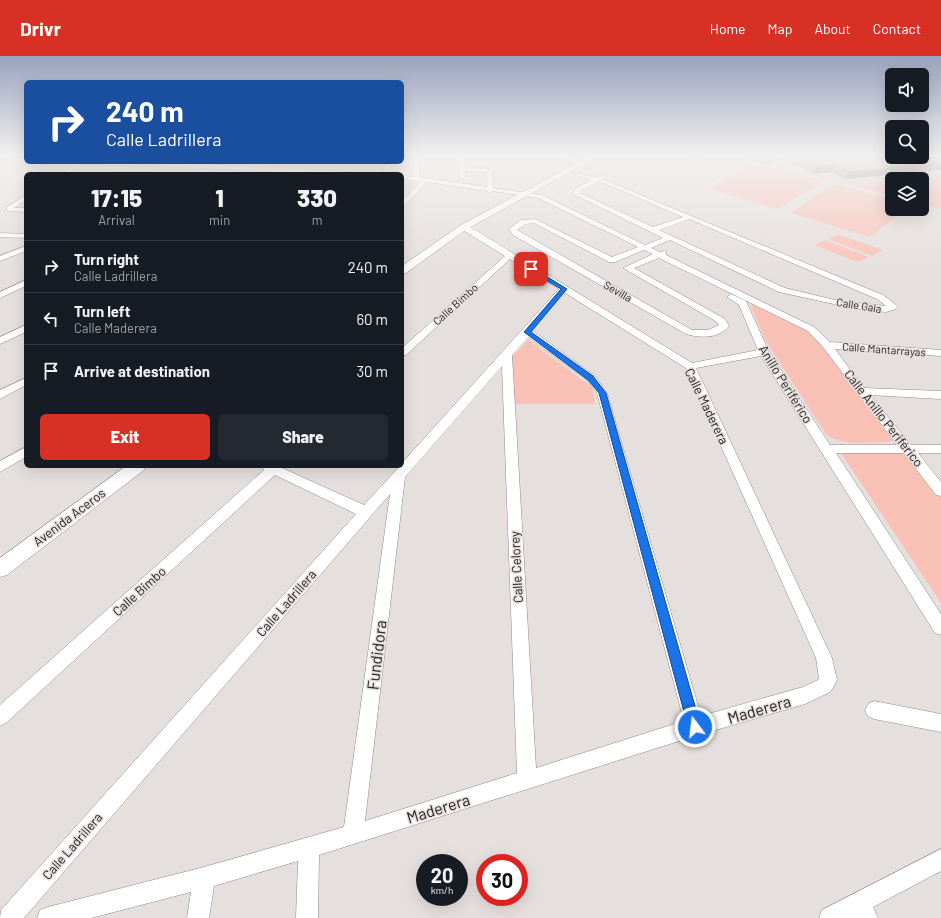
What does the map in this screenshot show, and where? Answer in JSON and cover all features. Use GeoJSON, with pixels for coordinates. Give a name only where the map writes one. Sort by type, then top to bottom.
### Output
{"type":"FeatureCollection","features":[{"type":"Feature","properties":{"kind":"street"},"geometry":{"type":"LineString","coordinates":[[404,267],[464,227],[515,197]]}},
{"type":"Feature","properties":{"kind":"street"},"geometry":{"type":"LineString","coordinates":[[529,197],[559,209],[748,302],[811,329],[827,345]]}},
{"type":"Feature","properties":{"kind":"street","name":"Calle Gala"},"geometry":{"type":"LineString","coordinates":[[583,197],[782,290],[794,294],[882,310],[893,307],[880,297],[644,197]]}},
{"type":"Feature","properties":{"kind":"street"},"geometry":{"type":"LineString","coordinates":[[24,198],[9,208],[9,210],[24,210]]}},
{"type":"Feature","properties":{"kind":"street"},"geometry":{"type":"LineString","coordinates":[[652,230],[689,217]]}},
{"type":"Feature","properties":{"kind":"street","name":"Sevilla"},"geometry":{"type":"LineString","coordinates":[[641,249],[612,260],[535,221],[524,222],[513,229],[516,233],[689,332],[701,334],[722,329],[724,326],[722,321],[627,268],[656,256]]}},
{"type":"Feature","properties":{"kind":"street","name":"Calle Maderera"},"geometry":{"type":"LineString","coordinates":[[464,227],[690,366],[824,658],[828,680],[824,686]]}},
{"type":"Feature","properties":{"kind":"street"},"geometry":{"type":"LineString","coordinates":[[0,235],[24,236]]}},
{"type":"Feature","properties":{"kind":"street"},"geometry":{"type":"LineString","coordinates":[[641,249],[668,238]]}},
{"type":"Feature","properties":{"kind":"street"},"geometry":{"type":"LineString","coordinates":[[656,256],[683,244]]}},
{"type":"Feature","properties":{"kind":"street"},"geometry":{"type":"LineString","coordinates":[[0,259],[24,249]]}},
{"type":"Feature","properties":{"kind":"street","name":"Calle Bimbo"},"geometry":{"type":"LineString","coordinates":[[404,351],[509,256]]}},
{"type":"Feature","properties":{"kind":"street"},"geometry":{"type":"LineString","coordinates":[[0,294],[24,284]]}},
{"type":"Feature","properties":{"kind":"street","name":"Calle Ladrillera"},"geometry":{"type":"LineString","coordinates":[[9,918],[564,289]]}},
{"type":"Feature","properties":{"kind":"street","name":"Anillo Periférico"},"geometry":{"type":"LineString","coordinates":[[748,302],[764,352],[828,449],[941,628]]}},
{"type":"Feature","properties":{"kind":"street"},"geometry":{"type":"LineString","coordinates":[[0,341],[24,329]]}},
{"type":"Feature","properties":{"kind":"street"},"geometry":{"type":"LineString","coordinates":[[527,332],[591,378],[602,393],[695,727]]}},
{"type":"Feature","properties":{"kind":"street","name":"Calle Mantarrayas"},"geometry":{"type":"LineString","coordinates":[[827,345],[941,353]]}},
{"type":"Feature","properties":{"kind":"street","name":"Calle Anillo Periférico"},"geometry":{"type":"LineString","coordinates":[[827,345],[861,391],[941,491]]}},
{"type":"Feature","properties":{"kind":"street"},"geometry":{"type":"LineString","coordinates":[[690,366],[764,352]]}},
{"type":"Feature","properties":{"kind":"street","name":"Calle Celorey"},"geometry":{"type":"LineString","coordinates":[[507,355],[527,780]]}},
{"type":"Feature","properties":{"kind":"street"},"geometry":{"type":"LineString","coordinates":[[0,396],[24,382]]}},
{"type":"Feature","properties":{"kind":"street"},"geometry":{"type":"LineString","coordinates":[[0,396],[24,391]]}},
{"type":"Feature","properties":{"kind":"street"},"geometry":{"type":"LineString","coordinates":[[861,391],[941,395]]}},
{"type":"Feature","properties":{"kind":"street"},"geometry":{"type":"LineString","coordinates":[[828,449],[941,449]]}},
{"type":"Feature","properties":{"kind":"street"},"geometry":{"type":"LineString","coordinates":[[0,467],[24,452]]}},
{"type":"Feature","properties":{"kind":"street","name":"Avenida Aceros"},"geometry":{"type":"LineString","coordinates":[[0,569],[135,468]]}},
{"type":"Feature","properties":{"kind":"street","name":"Calle Bimbo"},"geometry":{"type":"LineString","coordinates":[[0,717],[272,468]]}},
{"type":"Feature","properties":{"kind":"street"},"geometry":{"type":"LineString","coordinates":[[275,468],[366,512]]}},
{"type":"Feature","properties":{"kind":"street","name":"Fundidora"},"geometry":{"type":"LineString","coordinates":[[352,834],[400,475]]}},
{"type":"Feature","properties":{"kind":"street","name":"Maderera"},"geometry":{"type":"LineString","coordinates":[[48,918],[204,878],[309,847],[695,727],[805,695],[824,686]]}},
{"type":"Feature","properties":{"kind":"street"},"geometry":{"type":"LineString","coordinates":[[874,710],[941,723]]}},
{"type":"Feature","properties":{"kind":"street"},"geometry":{"type":"LineString","coordinates":[[307,918],[309,847]]}},
{"type":"Feature","properties":{"kind":"street"},"geometry":{"type":"LineString","coordinates":[[830,918],[863,911],[941,860]]}},
{"type":"Feature","properties":{"kind":"street"},"geometry":{"type":"LineString","coordinates":[[198,918],[204,878]]}},
{"type":"Feature","properties":{"kind":"shaded area"},"geometry":{"type":"Polygon","coordinates":[[[739,197],[797,197],[777,209],[739,197]]]}},
{"type":"Feature","properties":{"kind":"shaded area"},"geometry":{"type":"Polygon","coordinates":[[[814,197],[885,197],[885,216],[897,216],[870,237],[790,213],[814,197]]]}},
{"type":"Feature","properties":{"kind":"shaded area"},"geometry":{"type":"Polygon","coordinates":[[[929,197],[941,197],[941,209],[929,206],[929,197]]]}},
{"type":"Feature","properties":{"kind":"shaded area"},"geometry":{"type":"Polygon","coordinates":[[[838,234],[882,250],[872,256],[828,239],[838,234]]]}},
{"type":"Feature","properties":{"kind":"shaded area"},"geometry":{"type":"Polygon","coordinates":[[[825,240],[869,257],[858,262],[814,245],[825,240]]]}},
{"type":"Feature","properties":{"kind":"shaded area"},"geometry":{"type":"Polygon","coordinates":[[[753,304],[815,334],[895,440],[888,442],[856,443],[840,441],[826,434],[765,340],[751,306],[753,304]]]}},
{"type":"Feature","properties":{"kind":"shaded area"},"geometry":{"type":"Polygon","coordinates":[[[528,340],[592,387],[595,404],[515,404],[511,358],[528,340]]]}},
{"type":"Feature","properties":{"kind":"shaded area"},"geometry":{"type":"Polygon","coordinates":[[[907,452],[941,495],[941,603],[841,453],[907,452]]]}},
{"type":"Feature","properties":{"kind":"route"},"geometry":{"type":"LineString","coordinates":[[531,269],[564,289],[527,332],[591,378],[602,393],[606,404],[695,727]]}}]}
